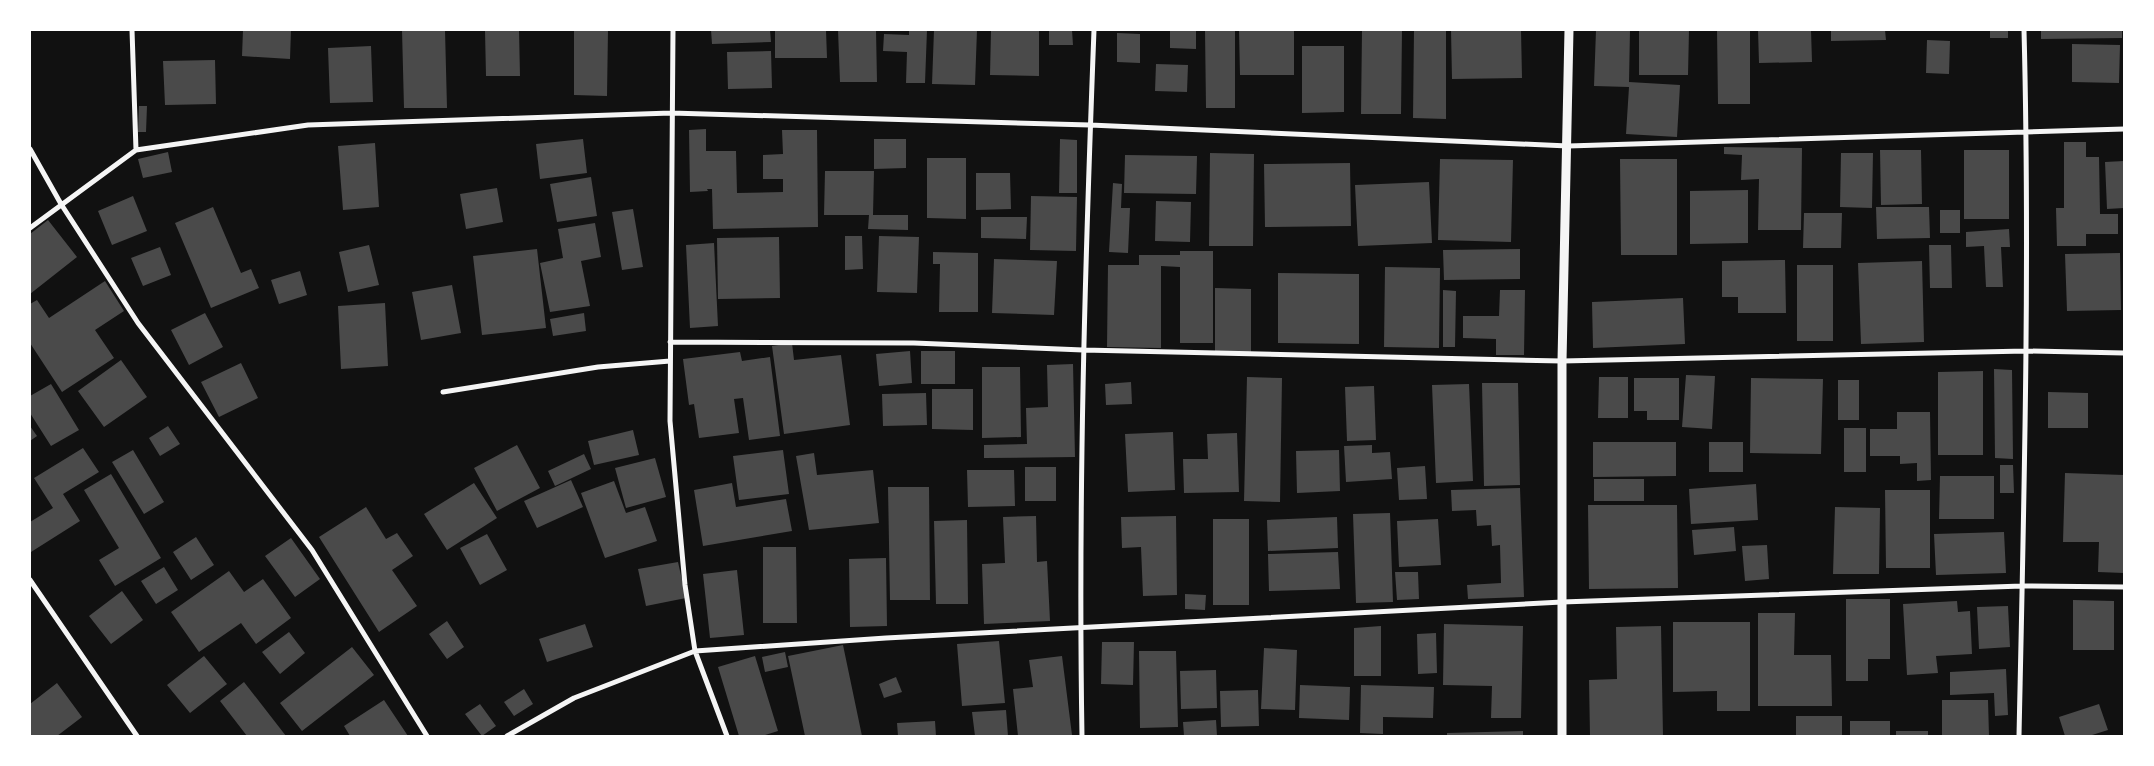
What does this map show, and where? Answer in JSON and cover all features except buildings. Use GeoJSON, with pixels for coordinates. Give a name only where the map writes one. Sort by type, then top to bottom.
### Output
{"type":"FeatureCollection","features":[{"type":"Feature","properties":{"kind":"street"},"geometry":{"type":"LineString","coordinates":[[132,30],[136,150]]}},
{"type":"Feature","properties":{"kind":"street"},"geometry":{"type":"LineString","coordinates":[[673,30],[670,421],[685,585],[695,651],[728,736]]}},
{"type":"Feature","properties":{"kind":"street"},"geometry":{"type":"LineString","coordinates":[[1082,736],[1080,629],[1083,350],[1094,30]]}},
{"type":"Feature","properties":{"kind":"street"},"geometry":{"type":"LineString","coordinates":[[1562,736],[1562,361],[1569,30]]}},
{"type":"Feature","properties":{"kind":"street"},"geometry":{"type":"LineString","coordinates":[[2019,736],[2026,351],[2027,131],[2024,30]]}},
{"type":"Feature","properties":{"kind":"street"},"geometry":{"type":"LineString","coordinates":[[30,228],[136,150],[308,125],[671,113],[1090,125],[1568,146],[2027,131],[2124,130]]}},
{"type":"Feature","properties":{"kind":"street"},"geometry":{"type":"LineString","coordinates":[[30,149],[61,204],[138,323],[312,550],[427,736]]}},
{"type":"Feature","properties":{"kind":"street"},"geometry":{"type":"LineString","coordinates":[[670,342],[914,343],[1083,350],[1562,361],[2026,351],[2124,353]]}},
{"type":"Feature","properties":{"kind":"street"},"geometry":{"type":"LineString","coordinates":[[443,392],[598,367],[670,361]]}},
{"type":"Feature","properties":{"kind":"street"},"geometry":{"type":"LineString","coordinates":[[30,580],[136,736]]}},
{"type":"Feature","properties":{"kind":"street"},"geometry":{"type":"LineString","coordinates":[[507,736],[574,698],[695,651],[886,638],[1562,602],[2022,586],[2124,587]]}}]}
